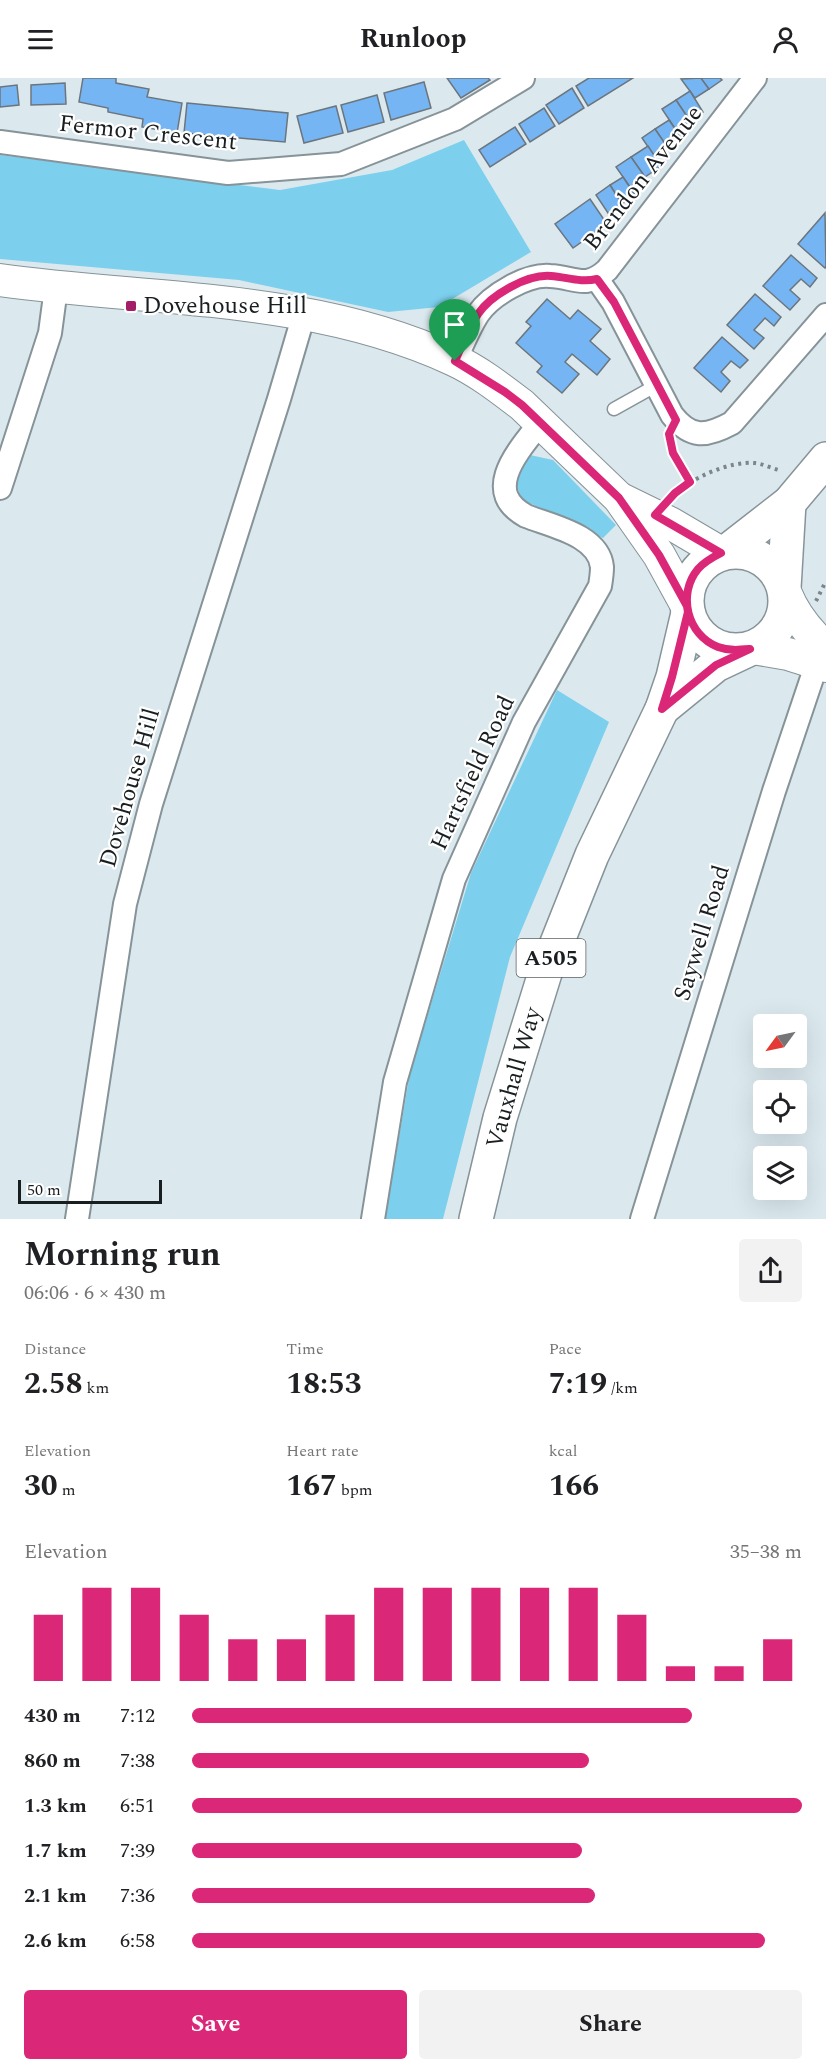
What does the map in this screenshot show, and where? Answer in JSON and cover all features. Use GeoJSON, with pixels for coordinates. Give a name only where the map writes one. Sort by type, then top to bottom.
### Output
{"type":"FeatureCollection","features":[{"type":"Feature","properties":{"kind":"main road"},"geometry":{"type":"LineString","coordinates":[[789,503],[783,619],[775,632],[764,642],[752,648],[734,651],[718,647],[704,639],[694,627],[687,609],[690,582],[699,568],[711,558],[723,553],[789,503],[826,459]]}},
{"type":"Feature","properties":{"kind":"main road"},"geometry":{"type":"LineString","coordinates":[[723,553],[740,551],[767,562],[778,574],[785,591]]}},
{"type":"Feature","properties":{"kind":"main road","name":"Vauxhall Way"},"geometry":{"type":"LineString","coordinates":[[476,1219],[500,1118],[545,973],[592,855],[662,709],[672,677],[687,609]]}},
{"type":"Feature","properties":{"kind":"main road","name":"Vauxhall Way"},"geometry":{"type":"LineString","coordinates":[[662,709],[716,665],[752,648]]}},
{"type":"Feature","properties":{"kind":"street","name":"Fermor Crescent"},"geometry":{"type":"LineString","coordinates":[[0,142],[228,173],[341,164],[455,119],[523,78]]}},
{"type":"Feature","properties":{"kind":"street","name":"Brendon Avenue"},"geometry":{"type":"LineString","coordinates":[[455,361],[479,313],[501,293],[523,280],[548,276],[586,282],[597,279],[607,270],[755,78]]}},
{"type":"Feature","properties":{"kind":"street"},"geometry":{"type":"LineString","coordinates":[[597,279],[614,302],[676,420],[686,430],[693,433],[711,432],[732,423],[826,315]]}},
{"type":"Feature","properties":{"kind":"street"},"geometry":{"type":"LineString","coordinates":[[0,280],[56,288],[277,308],[373,330],[455,361],[505,392],[541,422],[619,498],[659,555],[687,609]]}},
{"type":"Feature","properties":{"kind":"street"},"geometry":{"type":"LineString","coordinates":[[0,488],[50,333],[56,288]]}},
{"type":"Feature","properties":{"kind":"street","name":"Dovehouse Hill"},"geometry":{"type":"LineString","coordinates":[[77,1219],[125,904],[151,804],[304,314]]}},
{"type":"Feature","properties":{"kind":"street","name":"Hartsfield Road"},"geometry":{"type":"LineString","coordinates":[[373,1219],[395,1082],[454,879],[524,722],[600,586],[602,567],[598,554],[590,542],[518,512],[507,497],[504,488],[506,472],[541,422]]}},
{"type":"Feature","properties":{"kind":"street"},"geometry":{"type":"LineString","coordinates":[[619,498],[655,515],[723,553]]}},
{"type":"Feature","properties":{"kind":"street"},"geometry":{"type":"LineString","coordinates":[[785,591],[794,612],[823,659]]}},
{"type":"Feature","properties":{"kind":"street"},"geometry":{"type":"LineString","coordinates":[[752,648],[823,659]]}},
{"type":"Feature","properties":{"kind":"street","name":"Saywell Road"},"geometry":{"type":"LineString","coordinates":[[642,1219],[774,791],[823,659]]}},
{"type":"Feature","properties":{"kind":"lane"},"geometry":{"type":"LineString","coordinates":[[614,409],[657,385]]}},
{"type":"Feature","properties":{"kind":"path"},"geometry":{"type":"LineString","coordinates":[[676,420],[669,434],[673,453],[690,482]]}},
{"type":"Feature","properties":{"kind":"path"},"geometry":{"type":"LineString","coordinates":[[655,515],[675,493],[690,482],[725,467],[748,463],[778,470]]}},
{"type":"Feature","properties":{"kind":"shaded area"},"geometry":{"type":"Polygon","coordinates":[[[464,140],[531,252],[439,307],[388,312],[239,280],[0,259],[0,155],[280,190],[392,170],[464,140]]]}},
{"type":"Feature","properties":{"kind":"shaded area"},"geometry":{"type":"Polygon","coordinates":[[[530,455],[553,460],[616,525],[603,538],[521,499],[514,475],[530,455]]]}},
{"type":"Feature","properties":{"kind":"shaded area"},"geometry":{"type":"Polygon","coordinates":[[[557,690],[609,722],[510,957],[443,1219],[385,1219],[410,1073],[471,873],[557,690]]]}},
{"type":"Feature","properties":{"kind":"building"},"geometry":{"type":"Polygon","coordinates":[[[83,78],[116,78],[116,83],[149,89],[147,97],[182,103],[177,133],[142,127],[143,119],[108,112],[108,108],[79,102],[83,78]]]}},
{"type":"Feature","properties":{"kind":"building"},"geometry":{"type":"Polygon","coordinates":[[[447,78],[488,78],[490,80],[461,98],[447,78]]]}},
{"type":"Feature","properties":{"kind":"building"},"geometry":{"type":"Polygon","coordinates":[[[589,78],[633,78],[588,106],[576,86],[589,78]]]}},
{"type":"Feature","properties":{"kind":"building"},"geometry":{"type":"Polygon","coordinates":[[[701,78],[709,89],[695,98],[681,79],[701,78]]]}},
{"type":"Feature","properties":{"kind":"building"},"geometry":{"type":"Polygon","coordinates":[[[701,78],[720,78],[722,80],[709,89],[701,78]]]}},
{"type":"Feature","properties":{"kind":"building"},"geometry":{"type":"Polygon","coordinates":[[[424,82],[431,108],[391,120],[384,93],[424,82]]]}},
{"type":"Feature","properties":{"kind":"building"},"geometry":{"type":"Polygon","coordinates":[[[65,83],[66,104],[31,105],[31,85],[65,83]]]}},
{"type":"Feature","properties":{"kind":"building"},"geometry":{"type":"Polygon","coordinates":[[[17,85],[19,105],[0,107],[0,87],[17,85]]]}},
{"type":"Feature","properties":{"kind":"building"},"geometry":{"type":"Polygon","coordinates":[[[572,88],[584,108],[559,124],[546,105],[572,88]]]}},
{"type":"Feature","properties":{"kind":"building"},"geometry":{"type":"Polygon","coordinates":[[[690,91],[703,112],[690,121],[676,100],[690,91]]]}},
{"type":"Feature","properties":{"kind":"building"},"geometry":{"type":"Polygon","coordinates":[[[377,95],[384,122],[348,132],[341,105],[377,95]]]}},
{"type":"Feature","properties":{"kind":"building"},"geometry":{"type":"Polygon","coordinates":[[[676,100],[690,121],[676,130],[662,109],[676,100]]]}},
{"type":"Feature","properties":{"kind":"building"},"geometry":{"type":"Polygon","coordinates":[[[187,103],[288,113],[285,142],[184,133],[187,103]]]}},
{"type":"Feature","properties":{"kind":"building"},"geometry":{"type":"Polygon","coordinates":[[[336,106],[343,133],[304,143],[297,116],[336,106]]]}},
{"type":"Feature","properties":{"kind":"building"},"geometry":{"type":"Polygon","coordinates":[[[544,108],[555,126],[530,142],[519,124],[544,108]]]}},
{"type":"Feature","properties":{"kind":"building"},"geometry":{"type":"Polygon","coordinates":[[[669,120],[682,139],[668,148],[655,129],[669,120]]]}},
{"type":"Feature","properties":{"kind":"building"},"geometry":{"type":"Polygon","coordinates":[[[515,127],[526,144],[490,167],[479,150],[515,127]]]}},
{"type":"Feature","properties":{"kind":"building"},"geometry":{"type":"Polygon","coordinates":[[[655,129],[668,148],[655,157],[642,138],[655,129]]]}},
{"type":"Feature","properties":{"kind":"building"},"geometry":{"type":"Polygon","coordinates":[[[648,146],[661,166],[645,177],[631,157],[648,146]]]}},
{"type":"Feature","properties":{"kind":"building"},"geometry":{"type":"Polygon","coordinates":[[[631,157],[645,177],[630,187],[616,167],[631,157]]]}},
{"type":"Feature","properties":{"kind":"building"},"geometry":{"type":"Polygon","coordinates":[[[623,177],[635,195],[622,204],[610,185],[623,177]]]}},
{"type":"Feature","properties":{"kind":"building"},"geometry":{"type":"Polygon","coordinates":[[[610,185],[622,204],[608,213],[596,195],[610,185]]]}},
{"type":"Feature","properties":{"kind":"building"},"geometry":{"type":"Polygon","coordinates":[[[590,199],[607,224],[573,248],[555,224],[590,199]]]}},
{"type":"Feature","properties":{"kind":"building"},"geometry":{"type":"Polygon","coordinates":[[[825,213],[826,266],[825,268],[798,244],[825,213]]]}},
{"type":"Feature","properties":{"kind":"building"},"geometry":{"type":"Polygon","coordinates":[[[791,255],[817,278],[810,287],[801,279],[790,290],[800,299],[790,310],[763,286],[791,255]]]}},
{"type":"Feature","properties":{"kind":"building"},"geometry":{"type":"Polygon","coordinates":[[[755,294],[781,317],[774,326],[765,318],[754,330],[764,338],[754,349],[727,325],[755,294]]]}},
{"type":"Feature","properties":{"kind":"building"},"geometry":{"type":"Polygon","coordinates":[[[547,299],[570,319],[578,310],[601,329],[590,341],[610,359],[597,375],[572,354],[565,362],[579,374],[562,393],[537,372],[542,366],[516,343],[531,326],[526,322],[547,299]]]}},
{"type":"Feature","properties":{"kind":"building"},"geometry":{"type":"Polygon","coordinates":[[[722,337],[748,360],[740,368],[731,361],[721,372],[730,381],[721,392],[694,368],[722,337]]]}},
{"type":"Feature","properties":{"kind":"place","name":"Dovehouse Hill"},"geometry":{"type":"Point","coordinates":[131,306]}},
{"type":"Feature","properties":{"kind":"route"},"geometry":{"type":"LineString","coordinates":[[455,361],[479,313],[501,293],[523,280],[548,276],[586,282],[597,279],[614,302],[676,420],[669,434],[673,453],[690,482],[675,493],[655,515],[721,553],[699,568],[690,582],[687,606],[694,627],[704,639],[718,647],[734,651],[750,649],[716,665],[662,709],[688,612],[687,606],[659,555],[619,498],[541,422],[505,392],[455,361]]}}]}
